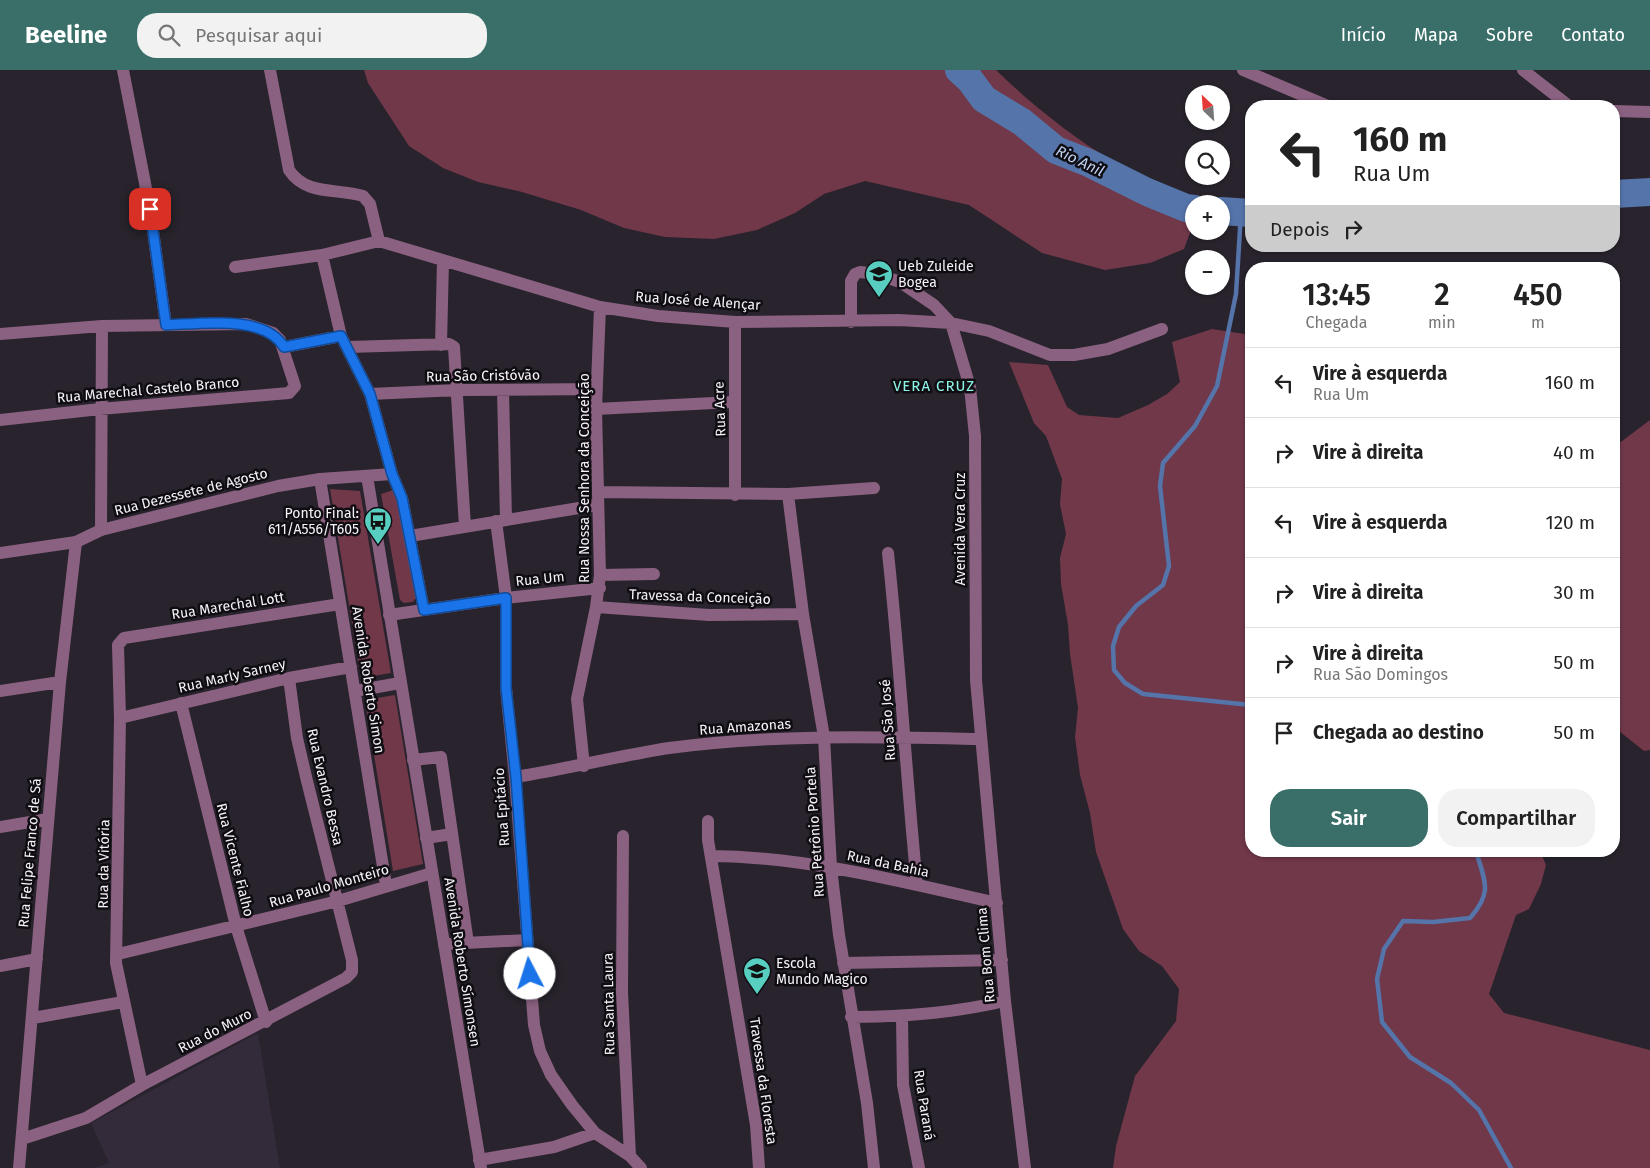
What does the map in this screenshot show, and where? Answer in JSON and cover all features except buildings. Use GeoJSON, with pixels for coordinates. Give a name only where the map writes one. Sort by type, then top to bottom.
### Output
{"type":"FeatureCollection","features":[{"type":"Feature","properties":{"kind":"street"},"geometry":{"type":"LineString","coordinates":[[123,70],[150,209],[166,325]]}},
{"type":"Feature","properties":{"kind":"street"},"geometry":{"type":"LineString","coordinates":[[235,267],[322,255],[379,241],[370,204],[363,196],[311,188],[295,179],[289,170],[270,70]]}},
{"type":"Feature","properties":{"kind":"street"},"geometry":{"type":"LineString","coordinates":[[1243,70],[1314,100]]}},
{"type":"Feature","properties":{"kind":"street"},"geometry":{"type":"LineString","coordinates":[[1523,70],[1561,100]]}},
{"type":"Feature","properties":{"kind":"street"},"geometry":{"type":"LineString","coordinates":[[1620,112],[1650,112]]}},
{"type":"Feature","properties":{"kind":"street","name":"Rua José de Alençar"},"geometry":{"type":"LineString","coordinates":[[379,241],[600,307],[658,316],[735,322],[899,320],[951,323],[989,332],[1050,355],[1074,355],[1108,349],[1162,329]]}},
{"type":"Feature","properties":{"kind":"street"},"geometry":{"type":"LineString","coordinates":[[322,255],[344,342],[370,394],[392,474],[402,498],[424,610],[389,615]]}},
{"type":"Feature","properties":{"kind":"street"},"geometry":{"type":"LineString","coordinates":[[441,344],[443,260]]}},
{"type":"Feature","properties":{"kind":"street"},"geometry":{"type":"LineString","coordinates":[[851,322],[850,281],[854,274],[860,272],[877,274],[900,282],[920,294],[951,323]]}},
{"type":"Feature","properties":{"kind":"street","name":"Rua Nossa Senhora da Conceição"},"geometry":{"type":"LineString","coordinates":[[584,766],[577,699],[600,588],[596,409],[600,307]]}},
{"type":"Feature","properties":{"kind":"street","name":"Rua Acre"},"geometry":{"type":"LineString","coordinates":[[735,322],[733,402],[736,443],[735,495]]}},
{"type":"Feature","properties":{"kind":"street","name":"Avenida Vera Cruz"},"geometry":{"type":"LineString","coordinates":[[951,323],[970,387],[974,411],[976,680],[980,739]]}},
{"type":"Feature","properties":{"kind":"street"},"geometry":{"type":"LineString","coordinates":[[0,334],[102,326],[246,324],[273,334],[284,347],[344,342],[452,345],[455,350],[458,390],[465,527]]}},
{"type":"Feature","properties":{"kind":"street"},"geometry":{"type":"LineString","coordinates":[[101,530],[100,409],[102,326]]}},
{"type":"Feature","properties":{"kind":"street","name":"Rua Marechal Castelo Branco"},"geometry":{"type":"LineString","coordinates":[[0,420],[100,409],[289,393],[295,386],[284,347]]}},
{"type":"Feature","properties":{"kind":"street","name":"Rua São Cristóvão"},"geometry":{"type":"LineString","coordinates":[[370,394],[458,390],[597,389]]}},
{"type":"Feature","properties":{"kind":"street","name":"Rua Epitácio"},"geometry":{"type":"LineString","coordinates":[[503,390],[501,520],[506,598],[506,688],[516,777],[534,1026],[540,1051],[552,1075],[595,1133]]}},
{"type":"Feature","properties":{"kind":"street"},"geometry":{"type":"LineString","coordinates":[[596,409],[733,402]]}},
{"type":"Feature","properties":{"kind":"street","name":"Rua Dezessete de Agosto"},"geometry":{"type":"LineString","coordinates":[[0,553],[76,542],[101,530],[238,494],[320,480],[392,474]]}},
{"type":"Feature","properties":{"kind":"street","name":"Avenida Roberto Símonsen"},"geometry":{"type":"LineString","coordinates":[[367,476],[480,1164]]}},
{"type":"Feature","properties":{"kind":"street","name":"Avenida Roberto Simon"},"geometry":{"type":"LineString","coordinates":[[320,480],[386,885]]}},
{"type":"Feature","properties":{"kind":"street"},"geometry":{"type":"LineString","coordinates":[[410,536],[501,520],[598,499],[788,494],[874,488]]}},
{"type":"Feature","properties":{"kind":"street","name":"Rua Petrônio Portela"},"geometry":{"type":"LineString","coordinates":[[788,494],[803,614],[824,737],[831,868],[851,1017],[867,1103],[874,1168]]}},
{"type":"Feature","properties":{"kind":"street","name":"Rua Felipe Franco de Sá"},"geometry":{"type":"LineString","coordinates":[[19,1168],[60,682],[76,542]]}},
{"type":"Feature","properties":{"kind":"street","name":"Rua São José"},"geometry":{"type":"LineString","coordinates":[[888,552],[917,885]]}},
{"type":"Feature","properties":{"kind":"street"},"geometry":{"type":"LineString","coordinates":[[600,575],[654,574]]}},
{"type":"Feature","properties":{"kind":"street","name":"Rua Um"},"geometry":{"type":"LineString","coordinates":[[424,610],[506,598],[600,588]]}},
{"type":"Feature","properties":{"kind":"street","name":"Rua Marechal Lott"},"geometry":{"type":"LineString","coordinates":[[120,640],[134,636],[340,604]]}},
{"type":"Feature","properties":{"kind":"street","name":"Travessa da Conceição"},"geometry":{"type":"LineString","coordinates":[[596,607],[709,615],[803,614]]}},
{"type":"Feature","properties":{"kind":"street","name":"Rua da Vitória"},"geometry":{"type":"LineString","coordinates":[[120,640],[118,654],[120,718],[118,954],[116,963],[142,1085]]}},
{"type":"Feature","properties":{"kind":"street","name":"Rua Marly Sarney"},"geometry":{"type":"LineString","coordinates":[[120,718],[289,678],[351,667]]}},
{"type":"Feature","properties":{"kind":"street","name":"Rua Evandro Bessa"},"geometry":{"type":"LineString","coordinates":[[289,678],[303,764],[338,901]]}},
{"type":"Feature","properties":{"kind":"street"},"geometry":{"type":"LineString","coordinates":[[0,691],[60,682]]}},
{"type":"Feature","properties":{"kind":"street"},"geometry":{"type":"LineString","coordinates":[[355,692],[400,684]]}},
{"type":"Feature","properties":{"kind":"street","name":"Rua Vicente Fialho"},"geometry":{"type":"LineString","coordinates":[[181,703],[236,926],[266,1022]]}},
{"type":"Feature","properties":{"kind":"street","name":"Rua Amazonas"},"geometry":{"type":"LineString","coordinates":[[516,777],[584,766],[668,748],[824,737],[980,739]]}},
{"type":"Feature","properties":{"kind":"street","name":"Rua Bom Clima"},"geometry":{"type":"LineString","coordinates":[[980,739],[1005,1001],[1025,1168]]}},
{"type":"Feature","properties":{"kind":"street","name":"Avenida Roberto Símonsen"},"geometry":{"type":"LineString","coordinates":[[413,760],[441,757],[468,943]]}},
{"type":"Feature","properties":{"kind":"street"},"geometry":{"type":"LineString","coordinates":[[0,828],[48,819]]}},
{"type":"Feature","properties":{"kind":"street","name":"Travessa da Floresta"},"geometry":{"type":"LineString","coordinates":[[708,821],[708,840],[756,1126],[759,1168]]}},
{"type":"Feature","properties":{"kind":"street"},"geometry":{"type":"LineString","coordinates":[[426,838],[452,834]]}},
{"type":"Feature","properties":{"kind":"street","name":"Rua Santa Laura"},"geometry":{"type":"LineString","coordinates":[[623,836],[622,992],[630,1156]]}},
{"type":"Feature","properties":{"kind":"street","name":"Rua da Bahia"},"geometry":{"type":"LineString","coordinates":[[712,856],[744,857],[831,868],[997,902]]}},
{"type":"Feature","properties":{"kind":"street","name":"Rua Paulo Monteiro"},"geometry":{"type":"LineString","coordinates":[[118,954],[338,901],[386,885],[432,873]]}},
{"type":"Feature","properties":{"kind":"street","name":"Rua do Muro"},"geometry":{"type":"LineString","coordinates":[[22,1139],[86,1118],[142,1085],[266,1022],[346,978],[352,972],[353,967],[338,901]]}},
{"type":"Feature","properties":{"kind":"street"},"geometry":{"type":"LineString","coordinates":[[444,944],[527,940]]}},
{"type":"Feature","properties":{"kind":"street"},"geometry":{"type":"LineString","coordinates":[[0,966],[37,959]]}},
{"type":"Feature","properties":{"kind":"street"},"geometry":{"type":"LineString","coordinates":[[843,963],[1002,960]]}},
{"type":"Feature","properties":{"kind":"street"},"geometry":{"type":"LineString","coordinates":[[851,1017],[902,1017],[1005,1001]]}},
{"type":"Feature","properties":{"kind":"street"},"geometry":{"type":"LineString","coordinates":[[33,1018],[123,1002]]}},
{"type":"Feature","properties":{"kind":"street","name":"Rua Paraná"},"geometry":{"type":"LineString","coordinates":[[902,1017],[904,1085],[919,1168]]}},
{"type":"Feature","properties":{"kind":"street"},"geometry":{"type":"LineString","coordinates":[[480,1164],[554,1147],[595,1133],[630,1156],[641,1168]]}},
{"type":"Feature","properties":{"kind":"shaded area"},"geometry":{"type":"Polygon","coordinates":[[[364,70],[996,70],[1038,108],[1082,142],[1124,168],[1185,201],[1185,240],[1187,240],[1184,249],[1150,263],[1105,270],[1042,253],[969,205],[865,181],[824,194],[795,213],[757,230],[714,239],[665,237],[624,228],[581,210],[522,192],[478,182],[443,168],[409,146],[368,83],[364,70]]]}},
{"type":"Feature","properties":{"kind":"shaded area"},"geometry":{"type":"Polygon","coordinates":[[[1212,329],[1245,334],[1245,857],[1543,857],[1546,865],[1541,884],[1529,909],[1516,915],[1489,994],[1504,1013],[1650,1050],[1650,1168],[1113,1168],[1116,1146],[1135,1076],[1176,1021],[1179,989],[1162,966],[1139,951],[1123,929],[1096,852],[1090,813],[1080,775],[1075,737],[1078,708],[1061,584],[1060,558],[1066,534],[1060,504],[1062,479],[1046,436],[1034,423],[1009,362],[1048,365],[1067,407],[1079,415],[1118,418],[1148,405],[1167,394],[1180,382],[1172,342],[1212,329]]]}},
{"type":"Feature","properties":{"kind":"shaded area"},"geometry":{"type":"Polygon","coordinates":[[[1650,420],[1650,750],[1644,751],[1620,732],[1620,442],[1650,420]]]}},
{"type":"Feature","properties":{"kind":"shaded area"},"geometry":{"type":"Polygon","coordinates":[[[330,489],[360,491],[391,673],[361,678],[330,489]]]}},
{"type":"Feature","properties":{"kind":"shaded area"},"geometry":{"type":"Polygon","coordinates":[[[393,490],[396,493],[416,597],[413,602],[404,603],[400,600],[381,494],[393,490]]]}},
{"type":"Feature","properties":{"kind":"shaded area"},"geometry":{"type":"Polygon","coordinates":[[[395,695],[423,864],[393,871],[365,700],[395,695]]]}},
{"type":"Feature","properties":{"kind":"shaded area"},"geometry":{"type":"Polygon","coordinates":[[[258,1033],[280,1168],[94,1168],[109,1163],[91,1123],[258,1033]]]}},
{"type":"Feature","properties":{"kind":"waterway","name":"Rio Anil"},"geometry":{"type":"LineString","coordinates":[[959,70],[970,80],[984,99],[1022,122],[1056,150],[1089,163],[1147,192],[1185,208]]}},
{"type":"Feature","properties":{"kind":"waterway","name":"Rio Anil"},"geometry":{"type":"LineString","coordinates":[[1620,194],[1650,192]]}},
{"type":"Feature","properties":{"kind":"waterway","name":"Rio Anil"},"geometry":{"type":"LineString","coordinates":[[1230,212],[1245,213]]}},
{"type":"Feature","properties":{"kind":"waterway"},"geometry":{"type":"LineString","coordinates":[[1241,213],[1236,294],[1217,386],[1195,426],[1163,463],[1160,486],[1169,566],[1163,585],[1136,606],[1119,627],[1113,646],[1114,670],[1125,683],[1143,694],[1245,704]]}},
{"type":"Feature","properties":{"kind":"waterway"},"geometry":{"type":"LineString","coordinates":[[1478,857],[1484,879],[1484,894],[1482,901],[1470,918],[1433,922],[1403,921],[1384,949],[1377,979],[1382,1022],[1410,1057],[1451,1083],[1479,1110],[1511,1168]]}},
{"type":"Feature","properties":{"kind":"place","name":"Ueb Zuleide Bogea"},"geometry":{"type":"Point","coordinates":[879,298]}},
{"type":"Feature","properties":{"kind":"place","name":"Ponto Final: 611/A556/T605"},"geometry":{"type":"Point","coordinates":[378,545]}},
{"type":"Feature","properties":{"kind":"place","name":"Escola Mundo Magico"},"geometry":{"type":"Point","coordinates":[757,995]}},
{"type":"Feature","properties":{"kind":"district","name":"VERA CRUZ"},"geometry":{"type":"Point","coordinates":[934,386]}},
{"type":"Feature","properties":{"kind":"route"},"geometry":{"type":"LineString","coordinates":[[150,209],[166,325],[246,324],[273,334],[284,347],[341,336],[370,394],[392,474],[402,498],[424,610],[506,598],[506,688],[516,777],[530,974]]}}]}
